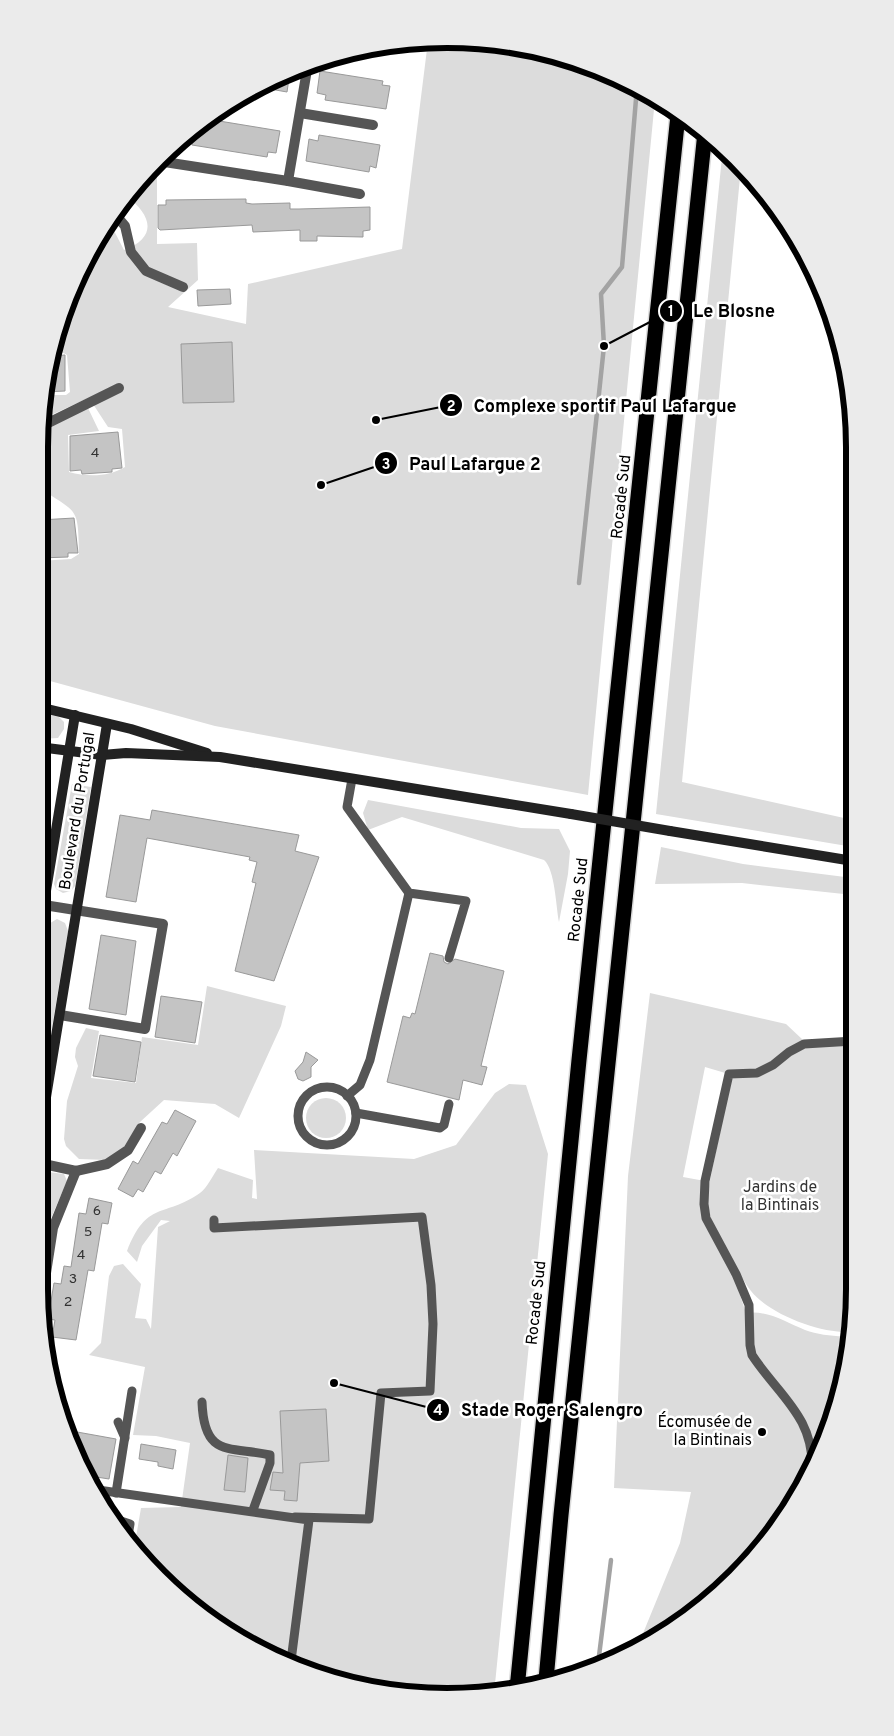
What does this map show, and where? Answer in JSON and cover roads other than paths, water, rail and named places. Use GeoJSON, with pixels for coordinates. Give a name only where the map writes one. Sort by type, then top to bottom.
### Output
{"type":"FeatureCollection","features":[{"type":"Feature","properties":{"kind":"highway","name":"Rocade Sud"},"geometry":{"type":"LineString","coordinates":[[518,1682],[581,1041],[677,121]]}},
{"type":"Feature","properties":{"kind":"highway"},"geometry":{"type":"LineString","coordinates":[[546,1676],[567,1456],[704,142]]}},
{"type":"Feature","properties":{"kind":"main road"},"geometry":{"type":"LineString","coordinates":[[48,709],[140,732],[220,757]]}},
{"type":"Feature","properties":{"kind":"main road","name":"Boulevard du Portugal"},"geometry":{"type":"LineString","coordinates":[[48,880],[75,715]]}},
{"type":"Feature","properties":{"kind":"main road","name":"Boulevard du Portugal"},"geometry":{"type":"LineString","coordinates":[[48,1086],[107,724]]}},
{"type":"Feature","properties":{"kind":"main road"},"geometry":{"type":"LineString","coordinates":[[48,748],[102,755],[126,753],[220,757],[846,860]]}},
{"type":"Feature","properties":{"kind":"street"},"geometry":{"type":"LineString","coordinates":[[288,181],[306,74]]}},
{"type":"Feature","properties":{"kind":"street"},"geometry":{"type":"LineString","coordinates":[[300,113],[373,125]]}},
{"type":"Feature","properties":{"kind":"street"},"geometry":{"type":"LineString","coordinates":[[168,162],[360,194]]}},
{"type":"Feature","properties":{"kind":"street"},"geometry":{"type":"LineString","coordinates":[[119,219],[125,226],[131,252],[146,271],[183,287]]}},
{"type":"Feature","properties":{"kind":"street"},"geometry":{"type":"LineString","coordinates":[[48,423],[119,388]]}},
{"type":"Feature","properties":{"kind":"street"},"geometry":{"type":"LineString","coordinates":[[48,906],[163,924],[146,1029],[60,1015]]}},
{"type":"Feature","properties":{"kind":"street"},"geometry":{"type":"LineString","coordinates":[[48,1165],[76,1171],[107,1164],[128,1150],[141,1128]]}},
{"type":"Feature","properties":{"kind":"street"},"geometry":{"type":"LineString","coordinates":[[48,1260],[53,1228],[76,1171]]}},
{"type":"Feature","properties":{"kind":"lane"},"geometry":{"type":"LineString","coordinates":[[348,1096],[360,1085],[370,1060],[409,893],[347,807],[352,779]]}},
{"type":"Feature","properties":{"kind":"lane"},"geometry":{"type":"LineString","coordinates":[[409,893],[466,901],[449,958]]}},
{"type":"Feature","properties":{"kind":"lane"},"geometry":{"type":"LineString","coordinates":[[811,1454],[801,1418],[752,1355],[749,1306],[736,1274],[706,1218],[704,1196],[729,1074],[757,1073],[773,1065],[789,1052],[804,1044],[846,1042]]}},
{"type":"Feature","properties":{"kind":"lane"},"geometry":{"type":"LineString","coordinates":[[330,1087],[348,1096],[356,1113],[352,1131],[338,1144],[319,1145],[303,1134],[298,1116],[304,1098],[321,1088],[330,1087]]}},
{"type":"Feature","properties":{"kind":"lane"},"geometry":{"type":"LineString","coordinates":[[356,1113],[440,1128],[444,1125],[449,1104]]}},
{"type":"Feature","properties":{"kind":"lane"},"geometry":{"type":"LineString","coordinates":[[214,1220],[214,1228],[422,1217],[432,1304],[430,1391],[381,1393],[370,1519],[295,1517]]}},
{"type":"Feature","properties":{"kind":"lane"},"geometry":{"type":"LineString","coordinates":[[116,1493],[132,1391]]}},
{"type":"Feature","properties":{"kind":"lane"},"geometry":{"type":"LineString","coordinates":[[202,1402],[204,1423],[210,1438],[230,1450],[270,1455],[270,1463],[253,1510]]}},
{"type":"Feature","properties":{"kind":"lane"},"geometry":{"type":"LineString","coordinates":[[118,1422],[125,1438]]}},
{"type":"Feature","properties":{"kind":"lane"},"geometry":{"type":"LineString","coordinates":[[102,1491],[253,1510],[309,1520],[292,1657]]}},
{"type":"Feature","properties":{"kind":"lane"},"geometry":{"type":"LineString","coordinates":[[122,1522],[130,1524],[129,1530]]}},
{"type":"Feature","properties":{"kind":"waterway"},"geometry":{"type":"LineString","coordinates":[[579,583],[604,346],[601,294],[622,267],[636,95]]}},
{"type":"Feature","properties":{"kind":"waterway"},"geometry":{"type":"LineString","coordinates":[[599,1658],[611,1560]]}},
{"type":"Feature","properties":{"kind":"place","name":"Le Blosne"},"geometry":{"type":"Point","coordinates":[604,346]}},
{"type":"Feature","properties":{"kind":"place","name":"Complexe sportif Paul Lafargue"},"geometry":{"type":"Point","coordinates":[376,420]}},
{"type":"Feature","properties":{"kind":"place","name":"Paul Lafargue 2"},"geometry":{"type":"Point","coordinates":[321,485]}},
{"type":"Feature","properties":{"kind":"place","name":"Stade Roger Salengro"},"geometry":{"type":"Point","coordinates":[334,1383]}},
{"type":"Feature","properties":{"kind":"place","name":"Écomusée de la Bintinais"},"geometry":{"type":"Point","coordinates":[762,1432]}},
{"type":"Feature","properties":{"kind":"park label","name":"Jardins de la Bintinais"},"geometry":{"type":"Point","coordinates":[780,1197]}}]}
